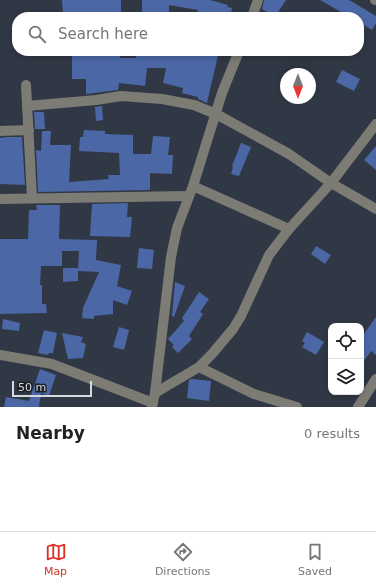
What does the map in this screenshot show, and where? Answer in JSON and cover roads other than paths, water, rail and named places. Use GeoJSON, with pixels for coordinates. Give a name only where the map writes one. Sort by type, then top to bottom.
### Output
{"type":"FeatureCollection","features":[{"type":"Feature","properties":{"kind":"street"},"geometry":{"type":"LineString","coordinates":[[254,12],[258,0]]}},
{"type":"Feature","properties":{"kind":"street"},"geometry":{"type":"LineString","coordinates":[[0,355],[52,364],[152,405],[155,393],[171,257],[177,228],[237,56]]}},
{"type":"Feature","properties":{"kind":"street"},"geometry":{"type":"LineString","coordinates":[[26,85],[32,198]]}},
{"type":"Feature","properties":{"kind":"street"},"geometry":{"type":"LineString","coordinates":[[27,106],[131,96],[179,101],[194,105],[216,114],[289,154],[331,182],[376,209]]}},
{"type":"Feature","properties":{"kind":"street"},"geometry":{"type":"LineString","coordinates":[[155,393],[199,367],[233,329],[269,255],[289,229],[331,182],[376,124]]}},
{"type":"Feature","properties":{"kind":"street"},"geometry":{"type":"LineString","coordinates":[[0,131],[29,130]]}},
{"type":"Feature","properties":{"kind":"street"},"geometry":{"type":"LineString","coordinates":[[0,199],[191,191],[289,229]]}},
{"type":"Feature","properties":{"kind":"street"},"geometry":{"type":"LineString","coordinates":[[199,367],[254,394],[297,407]]}},
{"type":"Feature","properties":{"kind":"street"},"geometry":{"type":"LineString","coordinates":[[358,407],[376,379]]}}]}
